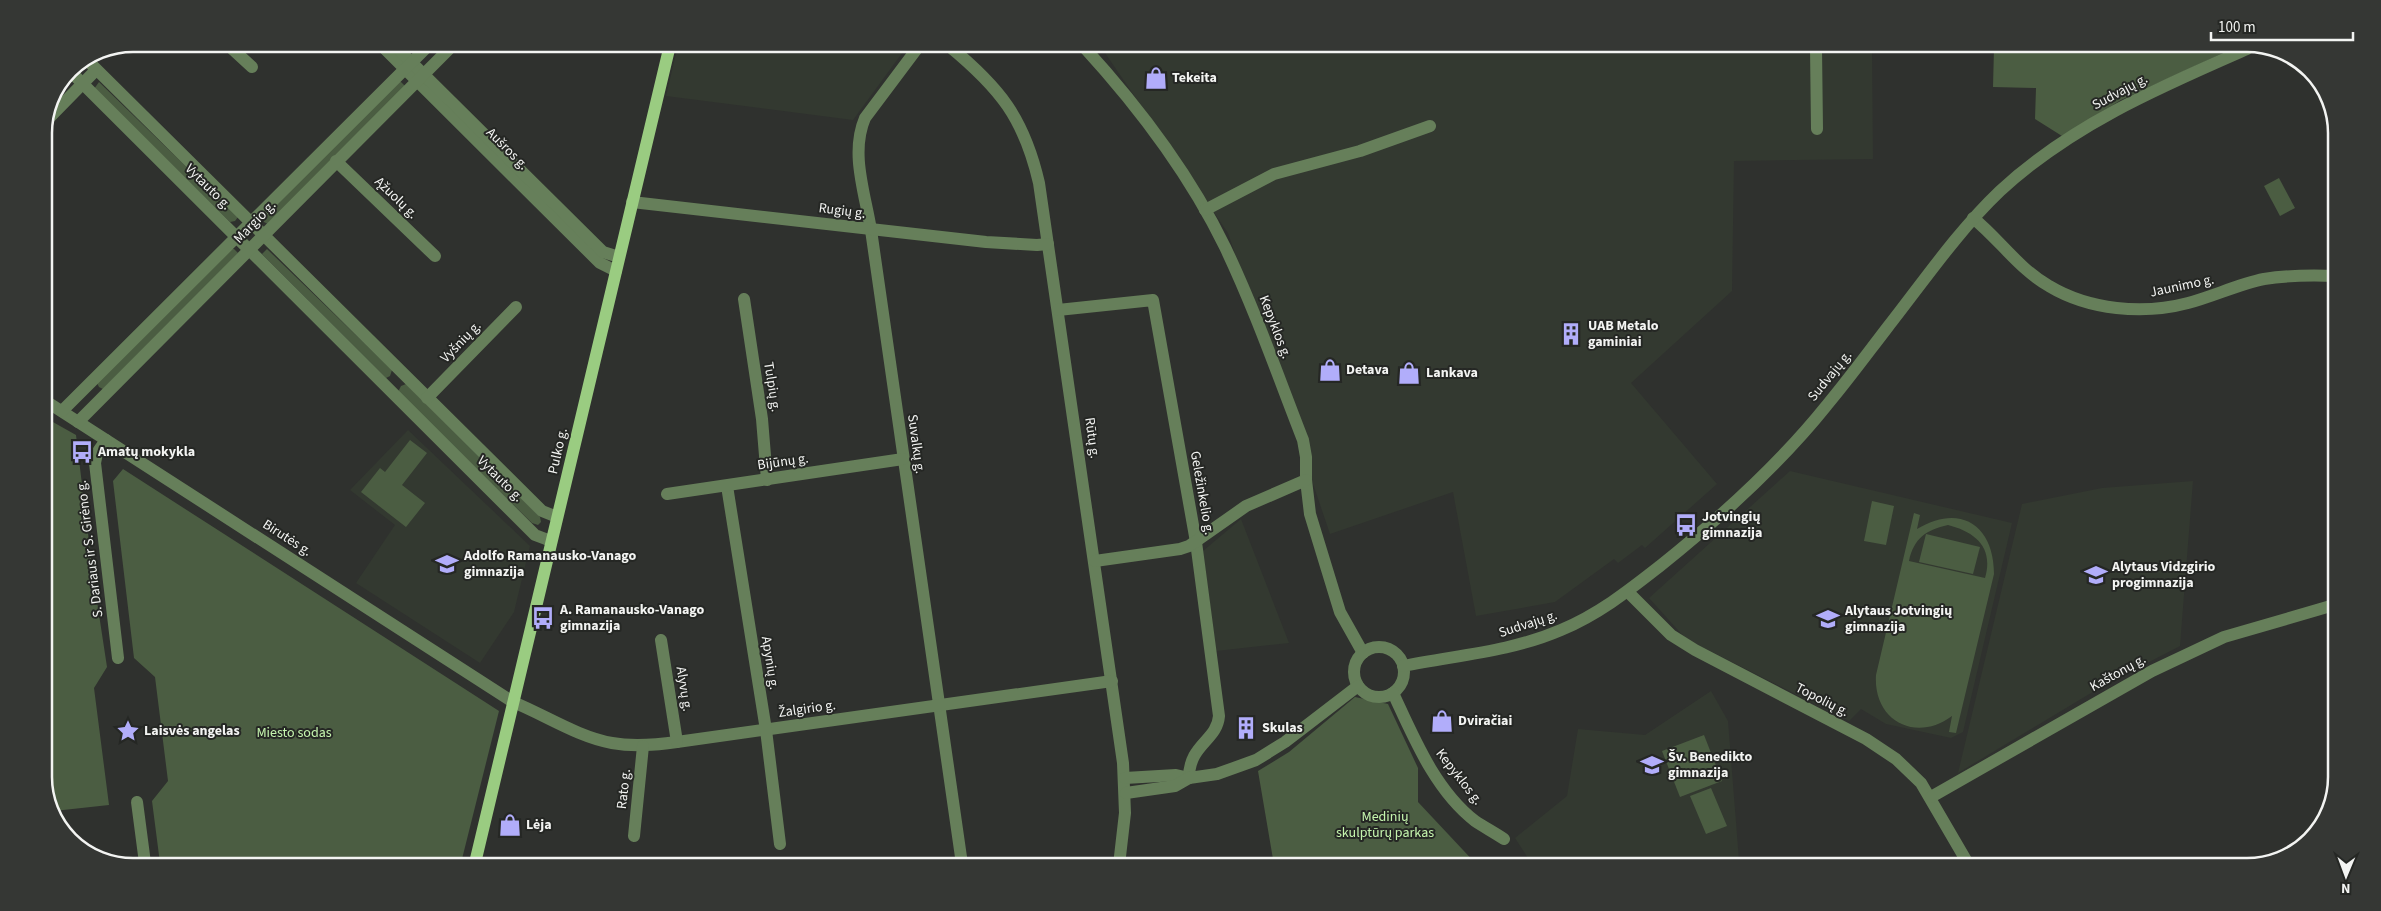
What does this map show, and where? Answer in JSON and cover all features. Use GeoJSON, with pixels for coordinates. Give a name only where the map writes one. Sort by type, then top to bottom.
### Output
{"type":"FeatureCollection","features":[{"type":"Feature","properties":{"kind":"main road","name":"Pulko g."},"geometry":{"type":"LineString","coordinates":[[476,858],[668,52]]}},
{"type":"Feature","properties":{"kind":"street"},"geometry":{"type":"LineString","coordinates":[[236,52],[252,67]]}},
{"type":"Feature","properties":{"kind":"street","name":"Aušros g."},"geometry":{"type":"LineString","coordinates":[[390,52],[421,78],[603,252],[619,257]]}},
{"type":"Feature","properties":{"kind":"street","name":"Aušros g."},"geometry":{"type":"LineString","coordinates":[[398,52],[408,66]]}},
{"type":"Feature","properties":{"kind":"street","name":"Margio g."},"geometry":{"type":"LineString","coordinates":[[62,411],[422,52]]}},
{"type":"Feature","properties":{"kind":"street","name":"Margio g."},"geometry":{"type":"LineString","coordinates":[[78,422],[446,52]]}},
{"type":"Feature","properties":{"kind":"street","name":"Suvalkų g."},"geometry":{"type":"LineString","coordinates":[[914,52],[874,104],[860,129],[858,152],[871,230],[961,858]]}},
{"type":"Feature","properties":{"kind":"street","name":"Rūtų g."},"geometry":{"type":"LineString","coordinates":[[956,52],[990,83],[1016,117],[1030,148],[1034,164],[1058,310],[1125,778],[1126,793],[1120,858]]}},
{"type":"Feature","properties":{"kind":"street","name":"Kepyklos g."},"geometry":{"type":"LineString","coordinates":[[1088,52],[1148,121],[1205,210],[1241,283],[1303,440],[1310,514],[1340,612],[1363,653]]}},
{"type":"Feature","properties":{"kind":"street"},"geometry":{"type":"LineString","coordinates":[[1816,52],[1817,129]]}},
{"type":"Feature","properties":{"kind":"street","name":"Sudvajų g."},"geometry":{"type":"LineString","coordinates":[[1403,666],[1489,653],[1535,640],[1586,618],[1628,592],[1748,490],[1826,407],[1973,218],[2018,175],[2079,130],[2154,90],[2238,52]]}},
{"type":"Feature","properties":{"kind":"street","name":"Vytauto g."},"geometry":{"type":"LineString","coordinates":[[91,64],[542,511],[557,517]]}},
{"type":"Feature","properties":{"kind":"street"},"geometry":{"type":"LineString","coordinates":[[56,111],[96,70]]}},
{"type":"Feature","properties":{"kind":"street","name":"Vytauto g."},"geometry":{"type":"LineString","coordinates":[[76,77],[535,535],[551,541]]}},
{"type":"Feature","properties":{"kind":"street","name":"Aušros g."},"geometry":{"type":"LineString","coordinates":[[421,78],[600,263],[616,270]]}},
{"type":"Feature","properties":{"kind":"street"},"geometry":{"type":"LineString","coordinates":[[1205,210],[1274,174],[1360,151],[1430,126]]}},
{"type":"Feature","properties":{"kind":"street","name":"Ąžuolų g."},"geometry":{"type":"LineString","coordinates":[[336,161],[435,256]]}},
{"type":"Feature","properties":{"kind":"street","name":"Rugių g."},"geometry":{"type":"LineString","coordinates":[[632,202],[986,242],[1048,244]]}},
{"type":"Feature","properties":{"kind":"street","name":"Jaunimo g."},"geometry":{"type":"LineString","coordinates":[[1973,218],[2025,269],[2048,286],[2082,300],[2111,307],[2167,308],[2262,280],[2307,274],[2328,275]]}},
{"type":"Feature","properties":{"kind":"street","name":"Tulpių g."},"geometry":{"type":"LineString","coordinates":[[744,299],[762,418],[768,480]]}},
{"type":"Feature","properties":{"kind":"street","name":"Geležinkelio g."},"geometry":{"type":"LineString","coordinates":[[1058,310],[1153,300],[1196,542],[1219,716],[1216,727],[1192,758],[1190,778]]}},
{"type":"Feature","properties":{"kind":"street","name":"Vyšnių g."},"geometry":{"type":"LineString","coordinates":[[428,398],[516,307]]}},
{"type":"Feature","properties":{"kind":"street"},"geometry":{"type":"LineString","coordinates":[[388,389],[404,374]]}},
{"type":"Feature","properties":{"kind":"street","name":"Birutės g."},"geometry":{"type":"LineString","coordinates":[[52,405],[513,702]]}},
{"type":"Feature","properties":{"kind":"street","name":"S. Dariaus ir S. Girėno g."},"geometry":{"type":"LineString","coordinates":[[106,440],[97,453],[95,463],[118,658]]}},
{"type":"Feature","properties":{"kind":"street","name":"Bijūnų g."},"geometry":{"type":"LineString","coordinates":[[667,494],[903,460]]}},
{"type":"Feature","properties":{"kind":"street"},"geometry":{"type":"LineString","coordinates":[[1095,561],[1180,549],[1196,542],[1246,506],[1306,480]]}},
{"type":"Feature","properties":{"kind":"street","name":"Apynių g."},"geometry":{"type":"LineString","coordinates":[[728,486],[766,730],[780,844]]}},
{"type":"Feature","properties":{"kind":"street","name":"Topolių g."},"geometry":{"type":"LineString","coordinates":[[1628,592],[1671,635],[1695,650],[1884,749],[1906,767],[1931,797],[1965,858]]}},
{"type":"Feature","properties":{"kind":"street","name":"Kaštonų g."},"geometry":{"type":"LineString","coordinates":[[1931,797],[2152,671],[2224,638],[2328,606]]}},
{"type":"Feature","properties":{"kind":"street","name":"Alyvų g."},"geometry":{"type":"LineString","coordinates":[[661,640],[677,742]]}},
{"type":"Feature","properties":{"kind":"street"},"geometry":{"type":"LineString","coordinates":[[1376,648],[1390,650],[1396,654],[1403,666],[1404,678],[1393,693],[1387,696],[1374,697],[1368,695],[1358,686],[1354,672],[1363,653],[1376,648]]}},
{"type":"Feature","properties":{"kind":"street","name":"Žalgirio g."},"geometry":{"type":"LineString","coordinates":[[513,702],[596,738],[612,743],[643,746],[1112,681]]}},
{"type":"Feature","properties":{"kind":"street"},"geometry":{"type":"LineString","coordinates":[[1126,793],[1175,786],[1190,778],[1227,770],[1272,752],[1358,686]]}},
{"type":"Feature","properties":{"kind":"street","name":"Kepyklos g."},"geometry":{"type":"LineString","coordinates":[[1393,693],[1429,766],[1470,816],[1504,839]]}},
{"type":"Feature","properties":{"kind":"street","name":"Rato g."},"geometry":{"type":"LineString","coordinates":[[634,836],[643,746]]}},
{"type":"Feature","properties":{"kind":"street"},"geometry":{"type":"LineString","coordinates":[[1125,778],[1170,775],[1190,778]]}},
{"type":"Feature","properties":{"kind":"street"},"geometry":{"type":"LineString","coordinates":[[137,802],[144,858]]}},
{"type":"Feature","properties":{"kind":"shaded area"},"geometry":{"type":"Polygon","coordinates":[[[676,52],[903,52],[853,120],[666,96],[676,52]]]}},
{"type":"Feature","properties":{"kind":"shaded area"},"geometry":{"type":"Polygon","coordinates":[[[1082,52],[1101,52],[1090,61],[1082,52]]]}},
{"type":"Feature","properties":{"kind":"shaded area"},"geometry":{"type":"Polygon","coordinates":[[[1104,52],[1872,52],[1873,159],[1734,161],[1732,291],[1631,383],[1717,484],[1645,548],[1642,545],[1618,563],[1614,559],[1555,602],[1476,616],[1453,492],[1330,534],[1228,233],[1104,52]]]}},
{"type":"Feature","properties":{"kind":"shaded area","name":"Adolfo Ramanausko-Vanago gimnazija"},"geometry":{"type":"Polygon","coordinates":[[[408,430],[530,546],[514,612],[480,663],[356,583],[395,525],[350,490],[408,430]]]}},
{"type":"Feature","properties":{"kind":"shaded area","name":"Alytaus Jotvingių gimnazija"},"geometry":{"type":"Polygon","coordinates":[[[1790,471],[2012,523],[1963,732],[1951,738],[1886,724],[1861,709],[1849,721],[1686,639],[1649,598],[1790,471]]]}},
{"type":"Feature","properties":{"kind":"shaded area","name":"Alytaus Vidzgirio progimnazija"},"geometry":{"type":"Polygon","coordinates":[[[2193,481],[2180,646],[2101,687],[1958,773],[2022,504],[2102,488],[2193,481]]]}},
{"type":"Feature","properties":{"kind":"shaded area"},"geometry":{"type":"Polygon","coordinates":[[[1241,519],[1289,643],[1216,651],[1203,551],[1241,519]]]}},
{"type":"Feature","properties":{"kind":"shaded area","name":"Šv. Benedikto gimnazija"},"geometry":{"type":"Polygon","coordinates":[[[1711,691],[1728,721],[1739,858],[1528,858],[1515,838],[1567,796],[1578,729],[1645,735],[1711,691]]]}},
{"type":"Feature","properties":{"kind":"green space"},"geometry":{"type":"Polygon","coordinates":[[[1994,52],[2225,52],[2121,100],[2062,136],[2035,119],[2036,88],[1993,87],[1994,52]]]}},
{"type":"Feature","properties":{"kind":"green space"},"geometry":{"type":"Polygon","coordinates":[[[99,82],[238,217],[235,221],[230,222],[94,89],[99,82]]]}},
{"type":"Feature","properties":{"kind":"green space"},"geometry":{"type":"Polygon","coordinates":[[[397,82],[401,82],[405,86],[268,224],[264,222],[263,219],[397,82]]]}},
{"type":"Feature","properties":{"kind":"green space"},"geometry":{"type":"Polygon","coordinates":[[[2279,178],[2295,208],[2280,216],[2264,186],[2279,178]]]}},
{"type":"Feature","properties":{"kind":"green space"},"geometry":{"type":"Polygon","coordinates":[[[230,249],[234,249],[238,253],[103,389],[99,387],[97,383],[230,249]]]}},
{"type":"Feature","properties":{"kind":"green space"},"geometry":{"type":"Polygon","coordinates":[[[267,249],[392,370],[390,376],[386,378],[262,254],[267,249]]]}},
{"type":"Feature","properties":{"kind":"green space"},"geometry":{"type":"Polygon","coordinates":[[[406,384],[540,517],[541,522],[538,525],[532,523],[398,392],[401,386],[406,384]]]}},
{"type":"Feature","properties":{"kind":"green space"},"geometry":{"type":"Polygon","coordinates":[[[52,422],[76,435],[93,575],[107,667],[94,688],[109,805],[60,810],[54,794],[52,422]]]}},
{"type":"Feature","properties":{"kind":"green space"},"geometry":{"type":"Polygon","coordinates":[[[410,440],[427,453],[402,485],[425,503],[406,527],[361,492],[380,468],[385,472],[410,440]]]}},
{"type":"Feature","properties":{"kind":"green space","name":"Miesto sodas"},"geometry":{"type":"Polygon","coordinates":[[[123,469],[499,711],[462,858],[159,858],[152,801],[168,781],[155,677],[134,658],[113,481],[123,469]]]}},
{"type":"Feature","properties":{"kind":"green space"},"geometry":{"type":"Polygon","coordinates":[[[1872,501],[1894,506],[1886,545],[1864,541],[1872,501]]]}},
{"type":"Feature","properties":{"kind":"green space"},"geometry":{"type":"Polygon","coordinates":[[[1914,513],[1920,515],[1917,529],[1933,521],[1947,518],[1960,519],[1972,523],[1981,531],[1988,543],[1994,574],[1956,733],[1949,732],[1952,716],[1938,724],[1925,727],[1911,727],[1899,723],[1889,715],[1882,705],[1877,691],[1876,675],[1914,513]],[[1948,525],[1922,536],[1914,546],[1909,561],[1985,578],[1987,558],[1984,549],[1974,537],[1948,525]]]}},
{"type":"Feature","properties":{"kind":"green space"},"geometry":{"type":"Polygon","coordinates":[[[1926,534],[1980,547],[1973,574],[1919,562],[1926,534]]]}},
{"type":"Feature","properties":{"kind":"green space","name":"Medinių skulptūrų parkas"},"geometry":{"type":"Polygon","coordinates":[[[1355,697],[1388,704],[1418,768],[1418,802],[1470,858],[1273,858],[1258,771],[1289,752],[1355,697]]]}},
{"type":"Feature","properties":{"kind":"green space"},"geometry":{"type":"Polygon","coordinates":[[[1704,735],[1722,781],[1680,797],[1662,751],[1704,735]]]}},
{"type":"Feature","properties":{"kind":"green space"},"geometry":{"type":"Polygon","coordinates":[[[1711,788],[1727,826],[1706,834],[1690,796],[1711,788]]]}},
{"type":"Feature","properties":{"kind":"place","name":"Tekeita"},"geometry":{"type":"Point","coordinates":[1156,78]}},
{"type":"Feature","properties":{"kind":"place","name":"UAB Metalo gaminiai"},"geometry":{"type":"Point","coordinates":[1571,334]}},
{"type":"Feature","properties":{"kind":"place","name":"Detava"},"geometry":{"type":"Point","coordinates":[1330,370]}},
{"type":"Feature","properties":{"kind":"place","name":"Lankava"},"geometry":{"type":"Point","coordinates":[1409,373]}},
{"type":"Feature","properties":{"kind":"place","name":"Amatų mokykla"},"geometry":{"type":"Point","coordinates":[82,452]}},
{"type":"Feature","properties":{"kind":"place","name":"Jotvingių gimnazija"},"geometry":{"type":"Point","coordinates":[1686,525]}},
{"type":"Feature","properties":{"kind":"place","name":"Adolfo Ramanausko-Vanago gimnazija"},"geometry":{"type":"Point","coordinates":[447,564]}},
{"type":"Feature","properties":{"kind":"place","name":"Alytaus Vidzgirio progimnazija"},"geometry":{"type":"Point","coordinates":[2096,575]}},
{"type":"Feature","properties":{"kind":"place","name":"A. Ramanausko-Vanago gimnazija"},"geometry":{"type":"Point","coordinates":[543,618]}},
{"type":"Feature","properties":{"kind":"place","name":"Alytaus Jotvingių gimnazija"},"geometry":{"type":"Point","coordinates":[1828,619]}},
{"type":"Feature","properties":{"kind":"place","name":"Dviračiai"},"geometry":{"type":"Point","coordinates":[1442,721]}},
{"type":"Feature","properties":{"kind":"place","name":"Skulas"},"geometry":{"type":"Point","coordinates":[1246,728]}},
{"type":"Feature","properties":{"kind":"place","name":"Laisvės angelas"},"geometry":{"type":"Point","coordinates":[128,731]}},
{"type":"Feature","properties":{"kind":"place","name":"Šv. Benedikto gimnazija"},"geometry":{"type":"Point","coordinates":[1652,765]}},
{"type":"Feature","properties":{"kind":"place","name":"Lėja"},"geometry":{"type":"Point","coordinates":[510,825]}}]}
